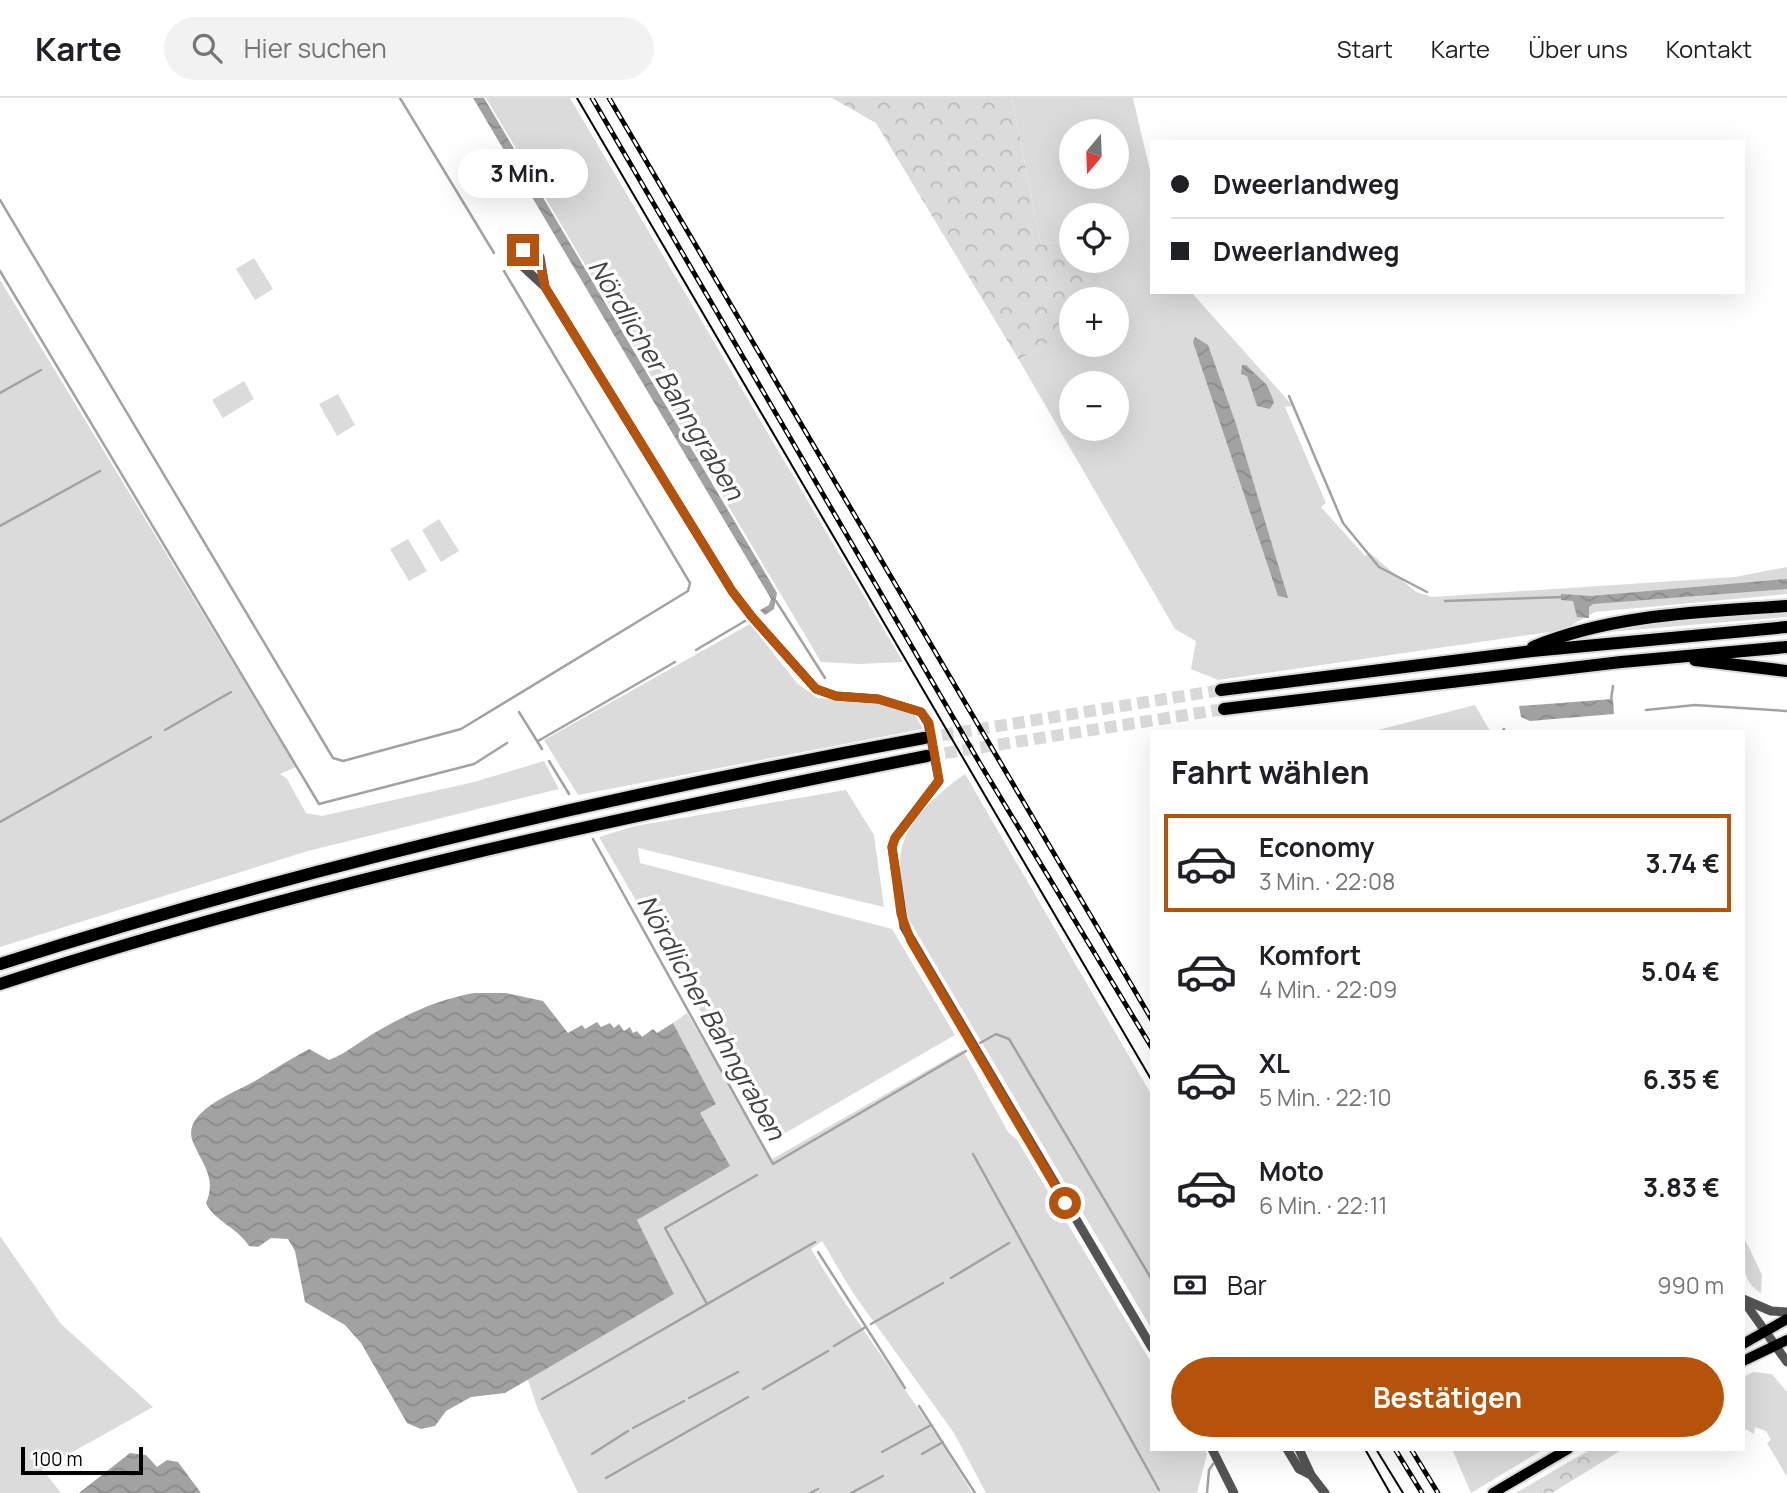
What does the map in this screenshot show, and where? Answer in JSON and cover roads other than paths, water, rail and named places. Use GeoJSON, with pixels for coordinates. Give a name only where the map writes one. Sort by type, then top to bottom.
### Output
{"type":"FeatureCollection","features":[{"type":"Feature","properties":{"kind":"highway"},"geometry":{"type":"LineString","coordinates":[[1519,653],[1567,632],[1608,623],[1787,606]]}},
{"type":"Feature","properties":{"kind":"highway"},"geometry":{"type":"LineString","coordinates":[[1221,690],[1519,653],[1787,627]]}},
{"type":"Feature","properties":{"kind":"highway"},"geometry":{"type":"LineString","coordinates":[[1224,709],[1673,657],[1787,647]]}},
{"type":"Feature","properties":{"kind":"highway"},"geometry":{"type":"LineString","coordinates":[[1673,657],[1787,671]]}},
{"type":"Feature","properties":{"kind":"highway"},"geometry":{"type":"LineString","coordinates":[[0,964],[126,925],[418,845],[662,789],[924,738]]}},
{"type":"Feature","properties":{"kind":"highway"},"geometry":{"type":"LineString","coordinates":[[0,984],[250,910],[493,847],[666,808],[927,757]]}},
{"type":"Feature","properties":{"kind":"main road"},"geometry":{"type":"LineString","coordinates":[[1745,1343],[1787,1319]]}},
{"type":"Feature","properties":{"kind":"main road"},"geometry":{"type":"LineString","coordinates":[[1774,1346],[1787,1332]]}},
{"type":"Feature","properties":{"kind":"main road"},"geometry":{"type":"LineString","coordinates":[[1745,1360],[1787,1340]]}},
{"type":"Feature","properties":{"kind":"main road"},"geometry":{"type":"LineString","coordinates":[[1493,1493],[1566,1451]]}},
{"type":"Feature","properties":{"kind":"street"},"geometry":{"type":"LineString","coordinates":[[545,287],[732,591],[807,682],[824,693],[878,699],[914,708],[927,719],[939,780],[895,838],[892,847],[904,927],[1150,1345]]}},
{"type":"Feature","properties":{"kind":"street"},"geometry":{"type":"LineString","coordinates":[[1745,1301],[1772,1311],[1787,1312]]}},
{"type":"Feature","properties":{"kind":"street"},"geometry":{"type":"LineString","coordinates":[[1745,1303],[1787,1362]]}},
{"type":"Feature","properties":{"kind":"street"},"geometry":{"type":"LineString","coordinates":[[1213,1451],[1234,1493]]}},
{"type":"Feature","properties":{"kind":"street"},"geometry":{"type":"LineString","coordinates":[[1288,1451],[1300,1469],[1311,1475]]}},
{"type":"Feature","properties":{"kind":"street"},"geometry":{"type":"LineString","coordinates":[[1300,1451],[1311,1475],[1325,1493]]}},
{"type":"Feature","properties":{"kind":"water"},"geometry":{"type":"Polygon","coordinates":[[[473,98],[484,98],[777,593],[774,609],[765,615],[760,610],[769,605],[771,599],[473,98]]]}},
{"type":"Feature","properties":{"kind":"water"},"geometry":{"type":"Polygon","coordinates":[[[1195,337],[1208,345],[1236,424],[1288,598],[1278,596],[1193,342],[1195,337]]]}},
{"type":"Feature","properties":{"kind":"water"},"geometry":{"type":"Polygon","coordinates":[[[1242,365],[1246,365],[1267,385],[1274,402],[1270,409],[1257,406],[1247,376],[1241,374],[1242,365]]]}},
{"type":"Feature","properties":{"kind":"water"},"geometry":{"type":"Polygon","coordinates":[[[1787,579],[1787,589],[1593,604],[1589,607],[1589,618],[1577,617],[1573,601],[1561,600],[1561,594],[1591,596],[1787,579]]]}},
{"type":"Feature","properties":{"kind":"water"},"geometry":{"type":"Polygon","coordinates":[[[1613,699],[1614,714],[1530,721],[1521,717],[1519,706],[1613,699]]]}},
{"type":"Feature","properties":{"kind":"water"},"geometry":{"type":"Polygon","coordinates":[[[474,993],[506,993],[543,1001],[568,1033],[582,1025],[585,1029],[597,1022],[601,1027],[610,1023],[614,1028],[619,1024],[624,1031],[630,1027],[633,1033],[637,1031],[642,1037],[653,1029],[657,1033],[673,1023],[716,1104],[700,1113],[730,1166],[637,1220],[674,1294],[505,1393],[471,1397],[446,1411],[435,1426],[421,1429],[407,1423],[361,1343],[345,1325],[305,1302],[295,1251],[288,1239],[271,1238],[258,1247],[249,1246],[210,1209],[206,1203],[209,1179],[191,1131],[202,1112],[212,1104],[309,1049],[329,1060],[412,1013],[435,1003],[474,993]]]}},
{"type":"Feature","properties":{"kind":"water"},"geometry":{"type":"Polygon","coordinates":[[[130,1453],[146,1455],[157,1467],[167,1460],[178,1462],[201,1493],[79,1493],[130,1453]]]}},
{"type":"Feature","properties":{"kind":"waterway"},"geometry":{"type":"LineString","coordinates":[[400,98],[494,253]]}},
{"type":"Feature","properties":{"kind":"waterway"},"geometry":{"type":"LineString","coordinates":[[0,200],[333,758],[343,761],[461,729],[688,591],[690,583],[504,271]]}},
{"type":"Feature","properties":{"kind":"waterway"},"geometry":{"type":"LineString","coordinates":[[0,271],[319,804],[474,764],[507,743]]}},
{"type":"Feature","properties":{"kind":"waterway"},"geometry":{"type":"LineString","coordinates":[[0,393],[41,370]]}},
{"type":"Feature","properties":{"kind":"waterway"},"geometry":{"type":"LineString","coordinates":[[1289,396],[1343,523],[1379,567],[1427,592]]}},
{"type":"Feature","properties":{"kind":"waterway"},"geometry":{"type":"LineString","coordinates":[[0,526],[100,471]]}},
{"type":"Feature","properties":{"kind":"waterway"},"geometry":{"type":"LineString","coordinates":[[1445,601],[1564,597]]}},
{"type":"Feature","properties":{"kind":"waterway","name":"Nördlicher Bahngraben"},"geometry":{"type":"LineString","coordinates":[[776,601],[825,678]]}},
{"type":"Feature","properties":{"kind":"waterway"},"geometry":{"type":"LineString","coordinates":[[696,650],[745,621]]}},
{"type":"Feature","properties":{"kind":"waterway"},"geometry":{"type":"LineString","coordinates":[[538,741],[675,662]]}},
{"type":"Feature","properties":{"kind":"waterway"},"geometry":{"type":"LineString","coordinates":[[1611,700],[1613,686]]}},
{"type":"Feature","properties":{"kind":"waterway"},"geometry":{"type":"LineString","coordinates":[[165,730],[231,692]]}},
{"type":"Feature","properties":{"kind":"waterway"},"geometry":{"type":"LineString","coordinates":[[1646,710],[1695,705],[1787,711]]}},
{"type":"Feature","properties":{"kind":"waterway"},"geometry":{"type":"LineString","coordinates":[[519,712],[542,749]]}},
{"type":"Feature","properties":{"kind":"waterway"},"geometry":{"type":"LineString","coordinates":[[0,822],[151,737]]}},
{"type":"Feature","properties":{"kind":"waterway"},"geometry":{"type":"LineString","coordinates":[[549,761],[569,794]]}},
{"type":"Feature","properties":{"kind":"waterway","name":"Nördlicher Bahngraben"},"geometry":{"type":"LineString","coordinates":[[593,839],[773,1164],[966,1051]]}},
{"type":"Feature","properties":{"kind":"waterway","name":"Nördlicher Bahngraben"},"geometry":{"type":"LineString","coordinates":[[980,1043],[996,1034],[1009,1039],[1150,1277]]}},
{"type":"Feature","properties":{"kind":"waterway"},"geometry":{"type":"LineString","coordinates":[[973,1154],[1159,1490]]}},
{"type":"Feature","properties":{"kind":"waterway"},"geometry":{"type":"LineString","coordinates":[[707,1304],[665,1228],[757,1175]]}},
{"type":"Feature","properties":{"kind":"waterway"},"geometry":{"type":"LineString","coordinates":[[542,1399],[815,1242]]}},
{"type":"Feature","properties":{"kind":"waterway"},"geometry":{"type":"LineString","coordinates":[[951,1278],[1009,1243]]}},
{"type":"Feature","properties":{"kind":"waterway"},"geometry":{"type":"LineString","coordinates":[[818,1252],[905,1388]]}},
{"type":"Feature","properties":{"kind":"waterway"},"geometry":{"type":"LineString","coordinates":[[871,1324],[943,1283]]}},
{"type":"Feature","properties":{"kind":"waterway"},"geometry":{"type":"LineString","coordinates":[[834,1346],[864,1328]]}},
{"type":"Feature","properties":{"kind":"waterway"},"geometry":{"type":"LineString","coordinates":[[763,1389],[828,1351]]}},
{"type":"Feature","properties":{"kind":"waterway"},"geometry":{"type":"LineString","coordinates":[[689,1398],[738,1372]]}},
{"type":"Feature","properties":{"kind":"waterway"},"geometry":{"type":"LineString","coordinates":[[606,1478],[748,1397]]}},
{"type":"Feature","properties":{"kind":"waterway"},"geometry":{"type":"LineString","coordinates":[[633,1428],[684,1401]]}},
{"type":"Feature","properties":{"kind":"waterway"},"geometry":{"type":"LineString","coordinates":[[919,1406],[975,1493]]}},
{"type":"Feature","properties":{"kind":"waterway"},"geometry":{"type":"LineString","coordinates":[[882,1452],[931,1425]]}},
{"type":"Feature","properties":{"kind":"waterway"},"geometry":{"type":"LineString","coordinates":[[592,1454],[628,1431]]}},
{"type":"Feature","properties":{"kind":"waterway"},"geometry":{"type":"LineString","coordinates":[[922,1454],[943,1442]]}},
{"type":"Feature","properties":{"kind":"waterway"},"geometry":{"type":"LineString","coordinates":[[1207,1493],[1209,1470],[1213,1464]]}},
{"type":"Feature","properties":{"kind":"waterway"},"geometry":{"type":"LineString","coordinates":[[851,1493],[883,1476]]}},
{"type":"Feature","properties":{"kind":"waterway"},"geometry":{"type":"LineString","coordinates":[[810,1493],[818,1489]]}},
{"type":"Feature","properties":{"kind":"tunnel"},"geometry":{"type":"LineString","coordinates":[[924,738],[1221,690]]}},
{"type":"Feature","properties":{"kind":"tunnel"},"geometry":{"type":"LineString","coordinates":[[927,756],[1224,709]]}},
{"type":"Feature","properties":{"kind":"tram line"},"geometry":{"type":"LineString","coordinates":[[577,98],[1150,1078]]}},
{"type":"Feature","properties":{"kind":"tram line"},"geometry":{"type":"LineString","coordinates":[[1366,1451],[1390,1493]]}},
{"type":"Feature","properties":{"kind":"tram line"},"geometry":{"type":"LineString","coordinates":[[1377,1451],[1403,1493]]}},
{"type":"Feature","properties":{"kind":"railway"},"geometry":{"type":"LineString","coordinates":[[592,98],[982,767],[1150,1045]]}},
{"type":"Feature","properties":{"kind":"railway"},"geometry":{"type":"LineString","coordinates":[[609,98],[1150,1017]]}},
{"type":"Feature","properties":{"kind":"railway"},"geometry":{"type":"LineString","coordinates":[[1396,1451],[1422,1493]]}},
{"type":"Feature","properties":{"kind":"railway"},"geometry":{"type":"LineString","coordinates":[[1412,1451],[1438,1493]]}}]}
